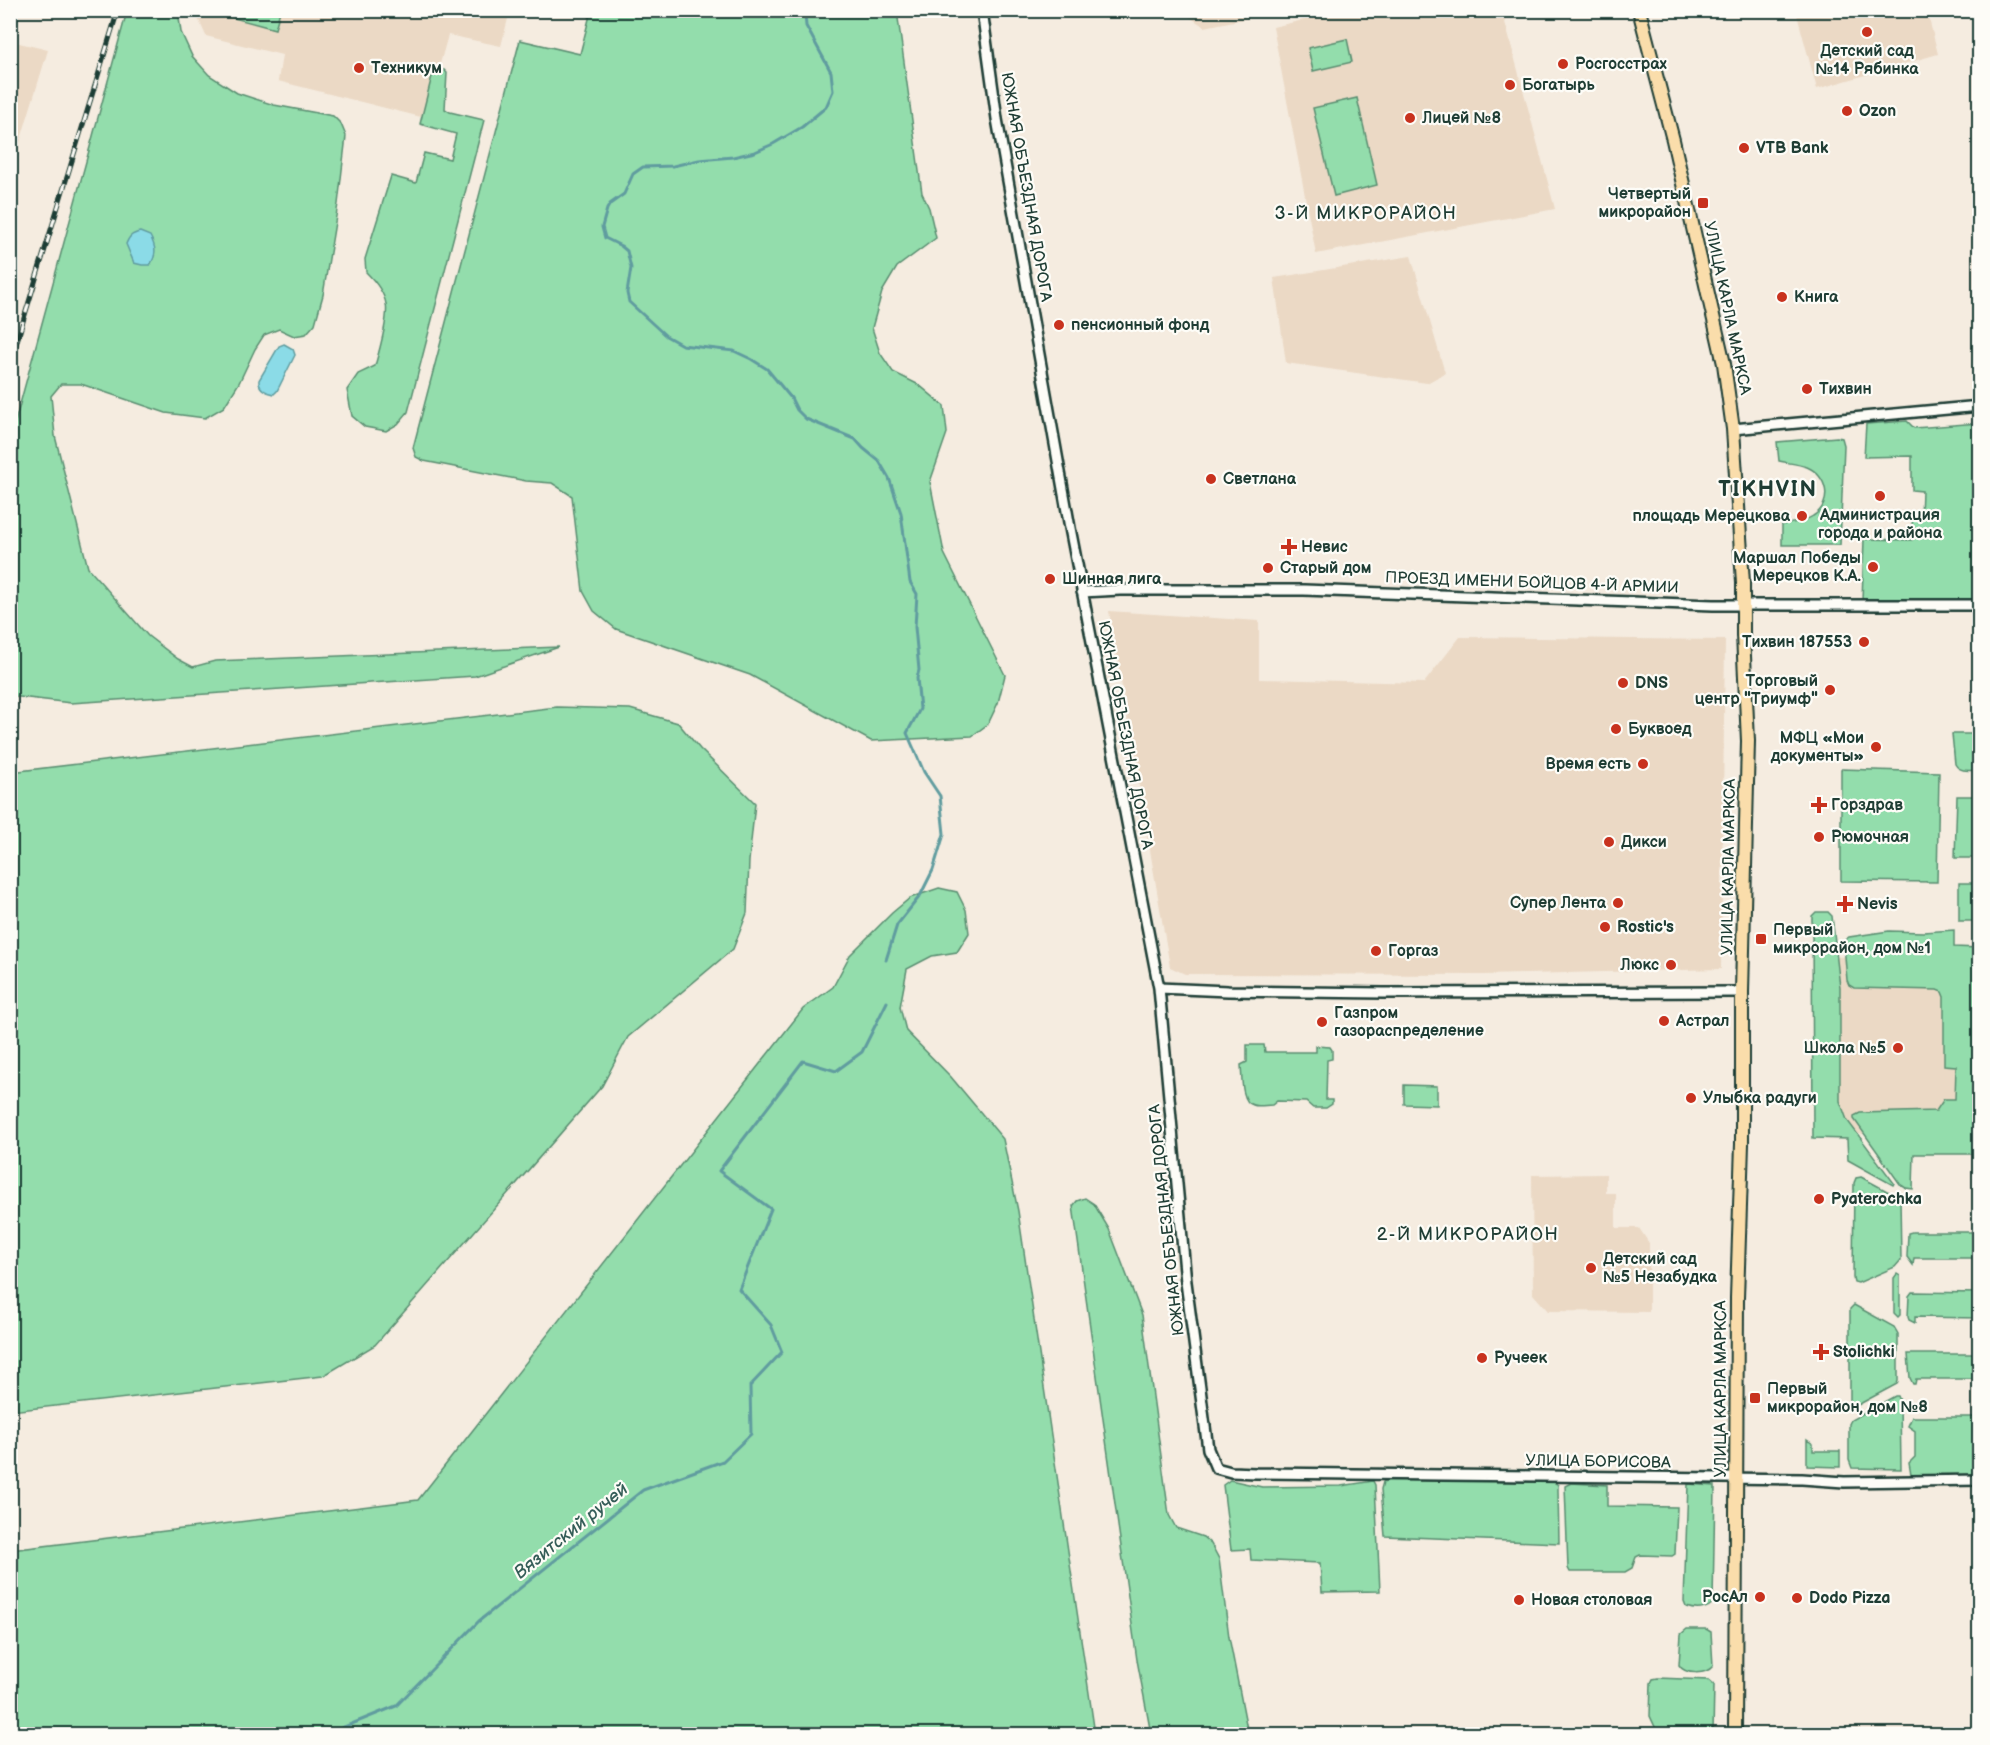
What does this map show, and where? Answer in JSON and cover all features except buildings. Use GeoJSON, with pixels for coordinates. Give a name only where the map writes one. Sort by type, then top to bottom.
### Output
{"type":"FeatureCollection","features":[{"type":"Feature","properties":{"kind":"main road","name":"УЛИЦА КАРЛА МАРКСА"},"geometry":{"type":"LineString","coordinates":[[1639,10],[1673,140],[1726,375],[1733,429],[1744,606],[1748,751],[1742,992],[1742,1164],[1737,1298],[1735,1734]]}},
{"type":"Feature","properties":{"kind":"street","name":"ЮЖНАЯ ОБЪЕЗДНАЯ ДОРОГА"},"geometry":{"type":"LineString","coordinates":[[982,10],[997,119],[1082,592],[1159,988],[1188,1300],[1208,1449],[1216,1468]]}},
{"type":"Feature","properties":{"kind":"street"},"geometry":{"type":"LineString","coordinates":[[1733,429],[1980,406]]}},
{"type":"Feature","properties":{"kind":"street","name":"ПРОЕЗД ИМЕНИ БОЙЦОВ 4-Й АРМИИ"},"geometry":{"type":"LineString","coordinates":[[1082,592],[1337,590],[1744,606],[1980,605]]}},
{"type":"Feature","properties":{"kind":"street"},"geometry":{"type":"LineString","coordinates":[[1159,988],[1373,993],[1742,992]]}},
{"type":"Feature","properties":{"kind":"street","name":"УЛИЦА БОРИСОВА"},"geometry":{"type":"LineString","coordinates":[[1216,1468],[1231,1472],[1256,1473],[1844,1482],[1980,1480]]}},
{"type":"Feature","properties":{"kind":"shaded area","name":"Техникум"},"geometry":{"type":"Polygon","coordinates":[[[198,10],[510,11],[501,46],[448,35],[425,118],[278,81],[282,55],[206,36],[197,16],[198,10]]]}},
{"type":"Feature","properties":{"kind":"shaded area"},"geometry":{"type":"Polygon","coordinates":[[[1180,11],[1281,11],[1205,27],[1180,11]]]}},
{"type":"Feature","properties":{"kind":"shaded area","name":"Лицей №8"},"geometry":{"type":"Polygon","coordinates":[[[1342,11],[1502,11],[1555,209],[1316,254],[1273,27],[1342,11]]]}},
{"type":"Feature","properties":{"kind":"shaded area","name":"Детский сад №14 Рябинка"},"geometry":{"type":"Polygon","coordinates":[[[1796,11],[1927,11],[1938,54],[1817,89],[1796,11]]]}},
{"type":"Feature","properties":{"kind":"shaded area"},"geometry":{"type":"Polygon","coordinates":[[[10,41],[48,50],[11,172],[10,41]]]}},
{"type":"Feature","properties":{"kind":"shaded area"},"geometry":{"type":"Polygon","coordinates":[[[1411,256],[1445,373],[1427,383],[1286,363],[1274,278],[1411,256]]]}},
{"type":"Feature","properties":{"kind":"shaded area"},"geometry":{"type":"Polygon","coordinates":[[[1109,611],[1259,621],[1259,679],[1424,683],[1460,637],[1725,640],[1721,969],[1484,975],[1185,974],[1170,967],[1109,611]]]}},
{"type":"Feature","properties":{"kind":"shaded area","name":"Школа №5"},"geometry":{"type":"Polygon","coordinates":[[[1817,956],[1979,961],[1979,1134],[1814,1134],[1817,956]]]}},
{"type":"Feature","properties":{"kind":"shaded area","name":"Детский сад №5 Незабудка"},"geometry":{"type":"Polygon","coordinates":[[[1606,1174],[1606,1193],[1616,1193],[1616,1228],[1639,1228],[1649,1243],[1649,1312],[1548,1311],[1533,1294],[1532,1175],[1606,1174]]]}},
{"type":"Feature","properties":{"kind":"green space"},"geometry":{"type":"Polygon","coordinates":[[[215,10],[280,11],[275,29],[215,13],[215,10]]]}},
{"type":"Feature","properties":{"kind":"green space"},"geometry":{"type":"Polygon","coordinates":[[[127,11],[178,11],[181,32],[192,56],[209,75],[237,93],[274,105],[333,116],[341,124],[346,136],[338,204],[323,295],[315,324],[306,334],[294,336],[279,329],[264,335],[224,407],[205,418],[166,413],[81,384],[61,384],[51,396],[55,436],[88,568],[148,636],[178,659],[193,667],[215,661],[559,647],[475,676],[71,703],[11,696],[11,437],[127,11]]]}},
{"type":"Feature","properties":{"kind":"green space"},"geometry":{"type":"Polygon","coordinates":[[[591,11],[897,11],[922,193],[929,208],[936,238],[897,267],[882,292],[872,328],[880,353],[893,372],[919,385],[944,406],[947,433],[930,482],[944,553],[1005,675],[998,703],[988,724],[972,736],[871,741],[750,675],[616,629],[594,611],[583,591],[572,496],[552,483],[526,481],[424,461],[416,457],[413,448],[520,40],[580,54],[591,11]]]}},
{"type":"Feature","properties":{"kind":"green space"},"geometry":{"type":"Polygon","coordinates":[[[1347,39],[1352,62],[1313,71],[1308,48],[1347,39]]]}},
{"type":"Feature","properties":{"kind":"green space"},"geometry":{"type":"Polygon","coordinates":[[[434,68],[447,73],[445,109],[484,120],[408,412],[398,424],[386,431],[365,427],[352,416],[347,390],[358,374],[375,366],[383,335],[386,304],[381,291],[366,272],[365,259],[391,176],[416,183],[424,153],[450,159],[456,134],[420,124],[434,68]]]}},
{"type":"Feature","properties":{"kind":"green space"},"geometry":{"type":"Polygon","coordinates":[[[1357,98],[1377,185],[1334,196],[1313,108],[1357,98]]]}},
{"type":"Feature","properties":{"kind":"green space"},"geometry":{"type":"Polygon","coordinates":[[[1907,421],[1914,428],[1979,423],[1979,600],[1862,602],[1864,539],[1912,540],[1912,517],[1921,516],[1922,491],[1912,490],[1912,456],[1864,457],[1866,424],[1907,421]]]}},
{"type":"Feature","properties":{"kind":"green space"},"geometry":{"type":"Polygon","coordinates":[[[1842,438],[1844,445],[1840,545],[1782,545],[1782,525],[1813,516],[1820,510],[1826,497],[1823,483],[1814,471],[1804,466],[1779,461],[1777,442],[1842,438]]]}},
{"type":"Feature","properties":{"kind":"green space"},"geometry":{"type":"Polygon","coordinates":[[[557,707],[630,709],[678,723],[700,749],[755,803],[747,913],[733,949],[628,1037],[602,1086],[375,1345],[323,1376],[11,1411],[11,772],[557,707]]]}},
{"type":"Feature","properties":{"kind":"green space"},"geometry":{"type":"Polygon","coordinates":[[[1952,734],[1979,734],[1979,770],[1963,770],[1957,767],[1952,734]]]}},
{"type":"Feature","properties":{"kind":"green space"},"geometry":{"type":"Polygon","coordinates":[[[1841,769],[1939,772],[1937,882],[1841,881],[1841,769]]]}},
{"type":"Feature","properties":{"kind":"green space"},"geometry":{"type":"Polygon","coordinates":[[[1957,796],[1979,796],[1979,858],[1955,858],[1957,796]]]}},
{"type":"Feature","properties":{"kind":"green space"},"geometry":{"type":"Polygon","coordinates":[[[1959,883],[1979,883],[1979,921],[1959,921],[1959,883]]]}},
{"type":"Feature","properties":{"kind":"green space"},"geometry":{"type":"Polygon","coordinates":[[[939,888],[957,892],[966,910],[969,933],[957,952],[932,956],[907,969],[900,1007],[906,1031],[951,1077],[1003,1139],[1018,1211],[1095,1734],[11,1734],[11,1550],[418,1500],[803,1009],[833,987],[850,955],[892,913],[910,898],[939,888]]]}},
{"type":"Feature","properties":{"kind":"green space"},"geometry":{"type":"Polygon","coordinates":[[[1816,912],[1828,912],[1832,916],[1840,987],[1840,1101],[1847,1120],[1894,1183],[1893,1185],[1848,1160],[1847,1139],[1813,1138],[1812,916],[1816,912]]]}},
{"type":"Feature","properties":{"kind":"green space"},"geometry":{"type":"Polygon","coordinates":[[[1954,930],[1954,947],[1979,948],[1979,1154],[1914,1154],[1913,1189],[1906,1188],[1900,1184],[1854,1116],[1860,1113],[1936,1111],[1944,1099],[1955,1099],[1956,1066],[1944,1065],[1944,997],[1942,992],[1937,990],[1854,988],[1847,980],[1844,945],[1845,940],[1849,937],[1889,931],[1954,930]]]}},
{"type":"Feature","properties":{"kind":"green space"},"geometry":{"type":"Polygon","coordinates":[[[1247,1045],[1264,1045],[1265,1052],[1316,1052],[1316,1046],[1330,1047],[1332,1059],[1327,1060],[1326,1100],[1332,1100],[1332,1104],[1326,1108],[1313,1108],[1306,1102],[1277,1101],[1272,1105],[1260,1106],[1249,1103],[1244,1094],[1241,1065],[1247,1062],[1247,1045]]]}},
{"type":"Feature","properties":{"kind":"green space"},"geometry":{"type":"Polygon","coordinates":[[[1404,1085],[1437,1086],[1437,1105],[1404,1104],[1404,1085]]]}},
{"type":"Feature","properties":{"kind":"green space"},"geometry":{"type":"Polygon","coordinates":[[[1861,1177],[1900,1198],[1901,1260],[1895,1267],[1858,1283],[1854,1282],[1853,1278],[1854,1183],[1856,1178],[1861,1177]]]}},
{"type":"Feature","properties":{"kind":"green space"},"geometry":{"type":"Polygon","coordinates":[[[1085,1198],[1094,1204],[1109,1229],[1142,1315],[1169,1515],[1176,1528],[1203,1537],[1211,1544],[1219,1559],[1229,1637],[1248,1734],[1151,1734],[1137,1660],[1073,1206],[1077,1201],[1085,1198]]]}},
{"type":"Feature","properties":{"kind":"green space"},"geometry":{"type":"Polygon","coordinates":[[[1979,1232],[1979,1258],[1914,1258],[1913,1265],[1907,1257],[1908,1233],[1979,1232]]]}},
{"type":"Feature","properties":{"kind":"green space"},"geometry":{"type":"Polygon","coordinates":[[[1897,1274],[1900,1276],[1900,1315],[1898,1317],[1894,1313],[1894,1278],[1897,1274]]]}},
{"type":"Feature","properties":{"kind":"green space"},"geometry":{"type":"Polygon","coordinates":[[[1912,1292],[1979,1293],[1979,1318],[1915,1317],[1915,1323],[1908,1317],[1909,1296],[1912,1292]]]}},
{"type":"Feature","properties":{"kind":"green space"},"geometry":{"type":"Polygon","coordinates":[[[1854,1305],[1894,1327],[1898,1334],[1898,1381],[1897,1384],[1854,1407],[1850,1404],[1850,1309],[1854,1305]]]}},
{"type":"Feature","properties":{"kind":"green space"},"geometry":{"type":"Polygon","coordinates":[[[1908,1354],[1979,1354],[1979,1379],[1916,1379],[1913,1384],[1910,1378],[1908,1354]]]}},
{"type":"Feature","properties":{"kind":"green space"},"geometry":{"type":"Polygon","coordinates":[[[1898,1396],[1900,1401],[1901,1469],[1852,1468],[1849,1460],[1851,1420],[1898,1396]]]}},
{"type":"Feature","properties":{"kind":"green space"},"geometry":{"type":"Polygon","coordinates":[[[1912,1417],[1979,1417],[1979,1476],[1913,1477],[1909,1463],[1915,1457],[1915,1431],[1908,1426],[1912,1417]]]}},
{"type":"Feature","properties":{"kind":"green space"},"geometry":{"type":"Polygon","coordinates":[[[1807,1440],[1813,1444],[1813,1451],[1840,1451],[1840,1467],[1807,1466],[1807,1440]]]}},
{"type":"Feature","properties":{"kind":"green space"},"geometry":{"type":"Polygon","coordinates":[[[1230,1480],[1262,1487],[1341,1486],[1373,1481],[1380,1591],[1322,1592],[1320,1563],[1251,1560],[1250,1549],[1231,1550],[1223,1485],[1230,1480]]]}},
{"type":"Feature","properties":{"kind":"green space"},"geometry":{"type":"Polygon","coordinates":[[[1388,1480],[1554,1482],[1558,1485],[1559,1543],[1385,1536],[1381,1489],[1383,1482],[1388,1480]]]}},
{"type":"Feature","properties":{"kind":"green space"},"geometry":{"type":"Polygon","coordinates":[[[1571,1483],[1607,1485],[1607,1506],[1677,1507],[1675,1554],[1672,1556],[1640,1555],[1636,1557],[1632,1568],[1625,1572],[1570,1572],[1565,1486],[1571,1483]]]}},
{"type":"Feature","properties":{"kind":"green space"},"geometry":{"type":"Polygon","coordinates":[[[1688,1484],[1715,1486],[1713,1602],[1701,1609],[1686,1607],[1684,1602],[1688,1484]]]}},
{"type":"Feature","properties":{"kind":"green space"},"geometry":{"type":"Polygon","coordinates":[[[1975,1620],[1979,1620],[1979,1663],[1975,1663],[1975,1620]]]}},
{"type":"Feature","properties":{"kind":"green space"},"geometry":{"type":"Polygon","coordinates":[[[1687,1629],[1706,1629],[1711,1632],[1713,1666],[1710,1669],[1691,1672],[1679,1665],[1681,1634],[1687,1629]]]}},
{"type":"Feature","properties":{"kind":"green space"},"geometry":{"type":"Polygon","coordinates":[[[1653,1679],[1708,1680],[1714,1685],[1713,1734],[1665,1734],[1656,1729],[1650,1716],[1651,1683],[1653,1679]]]}},
{"type":"Feature","properties":{"kind":"water"},"geometry":{"type":"Polygon","coordinates":[[[140,232],[150,236],[154,244],[155,254],[150,265],[134,263],[126,244],[131,236],[140,232]]]}},
{"type":"Feature","properties":{"kind":"water"},"geometry":{"type":"Polygon","coordinates":[[[284,344],[293,349],[295,355],[277,391],[274,394],[266,392],[261,388],[259,380],[279,346],[284,344]]]}},
{"type":"Feature","properties":{"kind":"waterway","name":"Вязитский ручей"},"geometry":{"type":"LineString","coordinates":[[808,10],[805,15],[806,26],[831,72],[833,91],[826,107],[802,127],[755,152],[673,166],[643,167],[633,174],[624,194],[610,204],[602,227],[605,238],[627,251],[631,268],[627,293],[629,302],[666,336],[682,345],[734,351],[767,369],[806,419],[855,439],[879,461],[889,478],[901,513],[910,582],[917,594],[915,627],[920,709],[907,733],[924,772],[940,796],[944,834],[933,870],[920,896],[897,925],[886,960]]}},
{"type":"Feature","properties":{"kind":"waterway","name":"Вязитский ручей"},"geometry":{"type":"LineString","coordinates":[[327,1734],[396,1706],[479,1621],[643,1490],[723,1461],[751,1434],[750,1386],[782,1352],[771,1325],[739,1289],[771,1209],[719,1171],[803,1061],[836,1071],[862,1052],[887,1002]]}},
{"type":"Feature","properties":{"kind":"railway"},"geometry":{"type":"LineString","coordinates":[[10,364],[118,10]]}},
{"type":"Feature","properties":{"kind":"place","name":"Детский сад №14 Рябинка"},"geometry":{"type":"Point","coordinates":[1867,32]}},
{"type":"Feature","properties":{"kind":"place","name":"Росгосстрах"},"geometry":{"type":"Point","coordinates":[1563,64]}},
{"type":"Feature","properties":{"kind":"place","name":"Техникум"},"geometry":{"type":"Point","coordinates":[359,68]}},
{"type":"Feature","properties":{"kind":"place","name":"Богатырь"},"geometry":{"type":"Point","coordinates":[1510,85]}},
{"type":"Feature","properties":{"kind":"place","name":"Ozon"},"geometry":{"type":"Point","coordinates":[1847,111]}},
{"type":"Feature","properties":{"kind":"place","name":"Лицей №8"},"geometry":{"type":"Point","coordinates":[1410,118]}},
{"type":"Feature","properties":{"kind":"place","name":"VTB Bank"},"geometry":{"type":"Point","coordinates":[1744,148]}},
{"type":"Feature","properties":{"kind":"place","name":"Четвертый микрорайон"},"geometry":{"type":"Point","coordinates":[1703,203]}},
{"type":"Feature","properties":{"kind":"place","name":"Книга"},"geometry":{"type":"Point","coordinates":[1782,297]}},
{"type":"Feature","properties":{"kind":"place","name":"пенсионный фонд"},"geometry":{"type":"Point","coordinates":[1059,325]}},
{"type":"Feature","properties":{"kind":"place","name":"Тихвин"},"geometry":{"type":"Point","coordinates":[1807,389]}},
{"type":"Feature","properties":{"kind":"place","name":"Светлана"},"geometry":{"type":"Point","coordinates":[1211,479]}},
{"type":"Feature","properties":{"kind":"place","name":"Администрация города и района"},"geometry":{"type":"Point","coordinates":[1880,496]}},
{"type":"Feature","properties":{"kind":"place","name":"площадь Мерецкова"},"geometry":{"type":"Point","coordinates":[1802,516]}},
{"type":"Feature","properties":{"kind":"place","name":"Невис"},"geometry":{"type":"Point","coordinates":[1289,547]}},
{"type":"Feature","properties":{"kind":"place","name":"Маршал Победы Мерецков К.А."},"geometry":{"type":"Point","coordinates":[1873,567]}},
{"type":"Feature","properties":{"kind":"place","name":"Старый дом"},"geometry":{"type":"Point","coordinates":[1268,568]}},
{"type":"Feature","properties":{"kind":"place","name":"Шинная лига"},"geometry":{"type":"Point","coordinates":[1050,579]}},
{"type":"Feature","properties":{"kind":"place","name":"Тихвин 187553"},"geometry":{"type":"Point","coordinates":[1864,642]}},
{"type":"Feature","properties":{"kind":"place","name":"DNS"},"geometry":{"type":"Point","coordinates":[1623,683]}},
{"type":"Feature","properties":{"kind":"place","name":"Торговый центр \"Триумф\""},"geometry":{"type":"Point","coordinates":[1830,690]}},
{"type":"Feature","properties":{"kind":"place","name":"Буквоед"},"geometry":{"type":"Point","coordinates":[1616,729]}},
{"type":"Feature","properties":{"kind":"place","name":"МФЦ «Мои документы»"},"geometry":{"type":"Point","coordinates":[1876,747]}},
{"type":"Feature","properties":{"kind":"place","name":"Время есть"},"geometry":{"type":"Point","coordinates":[1643,764]}},
{"type":"Feature","properties":{"kind":"place","name":"Горздрав"},"geometry":{"type":"Point","coordinates":[1819,805]}},
{"type":"Feature","properties":{"kind":"place","name":"Рюмочная"},"geometry":{"type":"Point","coordinates":[1819,837]}},
{"type":"Feature","properties":{"kind":"place","name":"Дикси"},"geometry":{"type":"Point","coordinates":[1609,842]}},
{"type":"Feature","properties":{"kind":"place","name":"Супер Лента"},"geometry":{"type":"Point","coordinates":[1618,903]}},
{"type":"Feature","properties":{"kind":"place","name":"Nevis"},"geometry":{"type":"Point","coordinates":[1845,904]}},
{"type":"Feature","properties":{"kind":"place","name":"Rostic's"},"geometry":{"type":"Point","coordinates":[1605,927]}},
{"type":"Feature","properties":{"kind":"place","name":"Первый микрорайон, дом №1"},"geometry":{"type":"Point","coordinates":[1761,939]}},
{"type":"Feature","properties":{"kind":"place","name":"Горгаз"},"geometry":{"type":"Point","coordinates":[1376,951]}},
{"type":"Feature","properties":{"kind":"place","name":"Люкс"},"geometry":{"type":"Point","coordinates":[1671,965]}},
{"type":"Feature","properties":{"kind":"place","name":"Астрал"},"geometry":{"type":"Point","coordinates":[1664,1021]}},
{"type":"Feature","properties":{"kind":"place","name":"Газпром газораспределение"},"geometry":{"type":"Point","coordinates":[1322,1022]}},
{"type":"Feature","properties":{"kind":"place","name":"Школа №5"},"geometry":{"type":"Point","coordinates":[1898,1048]}},
{"type":"Feature","properties":{"kind":"place","name":"Улыбка радуги"},"geometry":{"type":"Point","coordinates":[1691,1098]}},
{"type":"Feature","properties":{"kind":"place","name":"Pyaterochka"},"geometry":{"type":"Point","coordinates":[1819,1199]}},
{"type":"Feature","properties":{"kind":"place","name":"Детский сад №5 Незабудка"},"geometry":{"type":"Point","coordinates":[1591,1268]}},
{"type":"Feature","properties":{"kind":"place","name":"Stolichki"},"geometry":{"type":"Point","coordinates":[1821,1352]}},
{"type":"Feature","properties":{"kind":"place","name":"Ручеек"},"geometry":{"type":"Point","coordinates":[1482,1358]}},
{"type":"Feature","properties":{"kind":"place","name":"Первый микрорайон, дом №8"},"geometry":{"type":"Point","coordinates":[1755,1398]}},
{"type":"Feature","properties":{"kind":"place","name":"РосАл"},"geometry":{"type":"Point","coordinates":[1760,1597]}},
{"type":"Feature","properties":{"kind":"place","name":"Dodo Pizza"},"geometry":{"type":"Point","coordinates":[1797,1598]}},
{"type":"Feature","properties":{"kind":"place","name":"Новая столовая"},"geometry":{"type":"Point","coordinates":[1519,1600]}},
{"type":"Feature","properties":{"kind":"district","name":"3-Й МИКРОРАЙОН"},"geometry":{"type":"Point","coordinates":[1366,213]}},
{"type":"Feature","properties":{"kind":"district","name":"TIKHVIN"},"geometry":{"type":"Point","coordinates":[1768,489]}},
{"type":"Feature","properties":{"kind":"district","name":"2-Й МИКРОРАЙОН"},"geometry":{"type":"Point","coordinates":[1468,1234]}}]}
